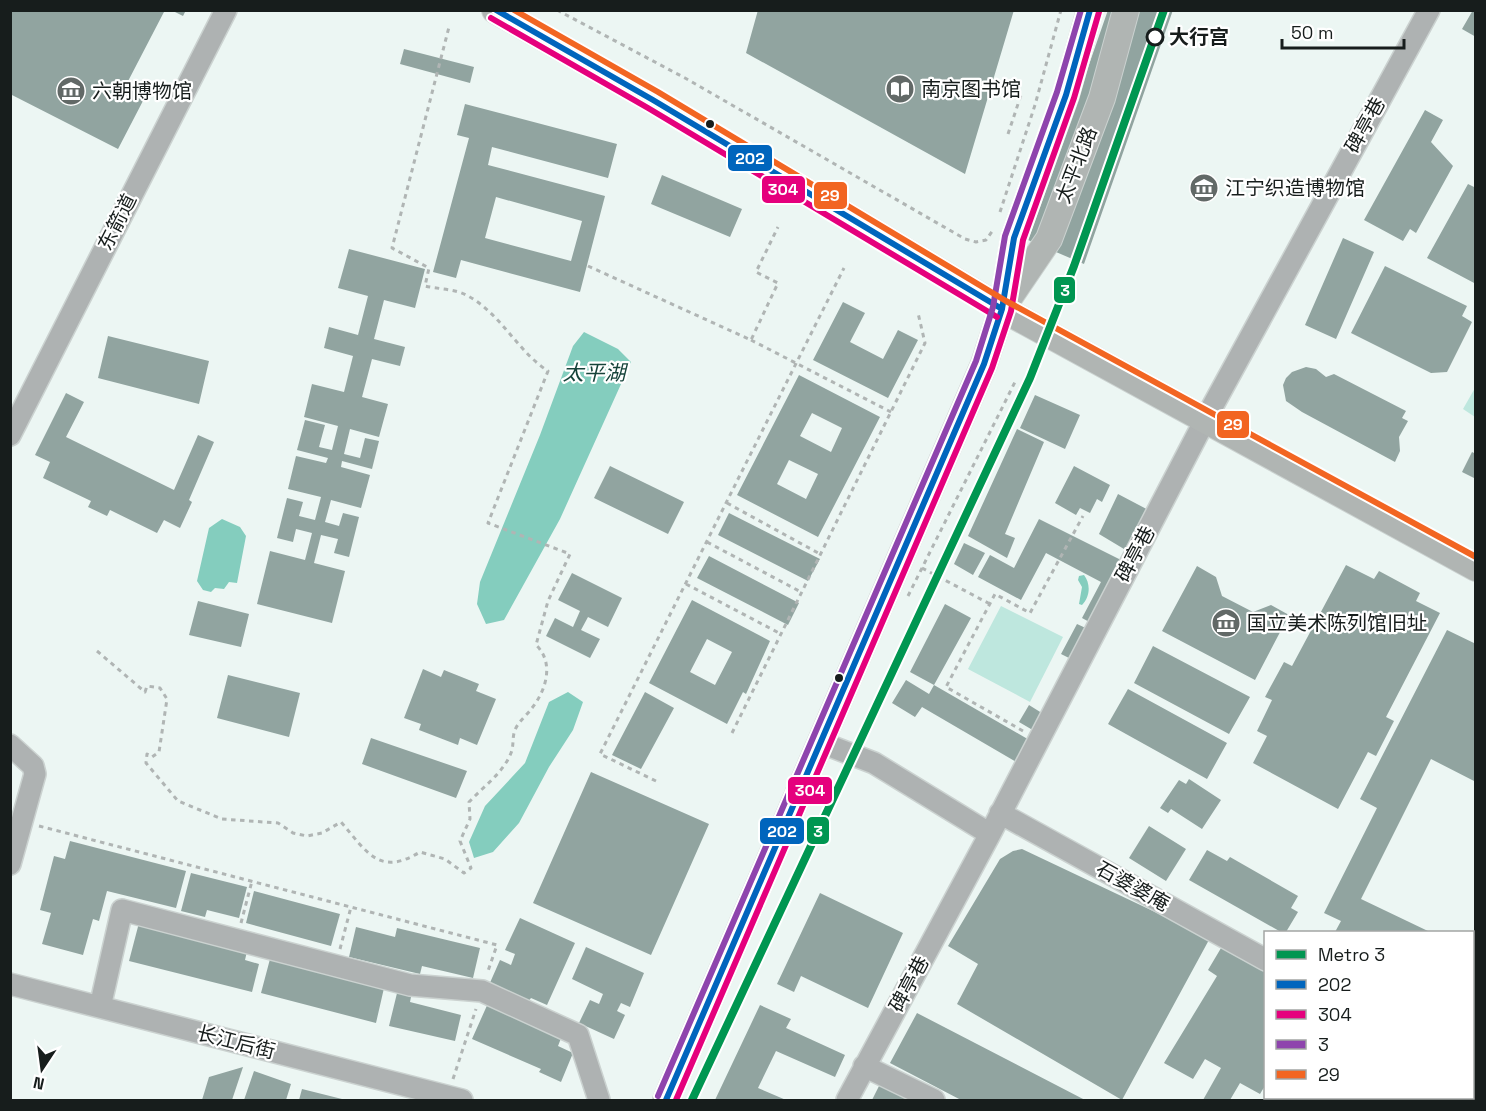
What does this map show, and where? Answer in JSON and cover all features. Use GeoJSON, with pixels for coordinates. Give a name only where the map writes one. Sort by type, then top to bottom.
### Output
{"type":"FeatureCollection","features":[{"type":"Feature","properties":{"kind":"main road"},"geometry":{"type":"LineString","coordinates":[[495,10],[672,112],[1002,309],[1476,568]]}},
{"type":"Feature","properties":{"kind":"main road","name":"太平北路"},"geometry":{"type":"LineString","coordinates":[[666,1101],[984,364],[1002,309],[1014,238],[1066,95],[1090,10]]}},
{"type":"Feature","properties":{"kind":"main road","name":"太平北路"},"geometry":{"type":"LineString","coordinates":[[1002,309],[1049,239],[1102,98],[1126,10]]}},
{"type":"Feature","properties":{"kind":"street","name":"东箭道"},"geometry":{"type":"LineString","coordinates":[[10,435],[225,10]]}},
{"type":"Feature","properties":{"kind":"street","name":"碑亭巷"},"geometry":{"type":"LineString","coordinates":[[847,1101],[990,834],[1205,420],[1429,10]]}},
{"type":"Feature","properties":{"kind":"street"},"geometry":{"type":"LineString","coordinates":[[822,742],[874,763],[990,834]]}},
{"type":"Feature","properties":{"kind":"street"},"geometry":{"type":"LineString","coordinates":[[10,746],[33,766],[35,774],[10,864]]}},
{"type":"Feature","properties":{"kind":"street","name":"石婆婆庵"},"geometry":{"type":"LineString","coordinates":[[1000,813],[1264,959]]}},
{"type":"Feature","properties":{"kind":"street"},"geometry":{"type":"LineString","coordinates":[[100,1007],[122,910],[410,985],[482,991],[578,1035],[599,1101]]}},
{"type":"Feature","properties":{"kind":"street","name":"长江后街"},"geometry":{"type":"LineString","coordinates":[[10,984],[455,1098]]}},
{"type":"Feature","properties":{"kind":"street"},"geometry":{"type":"LineString","coordinates":[[864,1066],[934,1101]]}},
{"type":"Feature","properties":{"kind":"path"},"geometry":{"type":"LineString","coordinates":[[557,10],[685,78],[965,239],[976,242],[986,240],[996,223]]}},
{"type":"Feature","properties":{"kind":"path"},"geometry":{"type":"LineString","coordinates":[[999,213],[1035,105],[1061,10]]}},
{"type":"Feature","properties":{"kind":"path"},"geometry":{"type":"LineString","coordinates":[[97,651],[145,692],[147,686],[160,688],[167,699],[159,752],[152,757],[147,754],[146,763],[178,801],[222,819],[278,823],[293,833],[308,836],[322,833],[341,822],[371,857],[387,864],[406,861],[420,852],[445,859],[464,873],[471,868],[460,841],[470,819],[469,802],[485,784],[501,772],[512,751],[515,729],[534,705],[544,683],[548,666],[545,654],[536,645],[549,601],[570,554],[488,523],[548,371],[535,362],[485,308],[465,294],[425,286],[429,268],[392,248],[448,27]]}},
{"type":"Feature","properties":{"kind":"path"},"geometry":{"type":"LineString","coordinates":[[1008,134],[1022,92]]}},
{"type":"Feature","properties":{"kind":"path"},"geometry":{"type":"LineString","coordinates":[[751,340],[778,283],[756,272],[778,227]]}},
{"type":"Feature","properties":{"kind":"path"},"geometry":{"type":"LineString","coordinates":[[588,266],[751,340],[891,412]]}},
{"type":"Feature","properties":{"kind":"path"},"geometry":{"type":"LineString","coordinates":[[656,781],[600,754],[844,268]]}},
{"type":"Feature","properties":{"kind":"path"},"geometry":{"type":"LineString","coordinates":[[732,733],[925,343],[918,313]]}},
{"type":"Feature","properties":{"kind":"path"},"geometry":{"type":"LineString","coordinates":[[906,600],[1016,380]]}},
{"type":"Feature","properties":{"kind":"path"},"geometry":{"type":"LineString","coordinates":[[726,503],[820,554]]}},
{"type":"Feature","properties":{"kind":"path"},"geometry":{"type":"LineString","coordinates":[[1032,736],[946,687],[995,594],[1030,613],[1083,516]]}},
{"type":"Feature","properties":{"kind":"path"},"geometry":{"type":"LineString","coordinates":[[706,542],[801,592]]}},
{"type":"Feature","properties":{"kind":"path"},"geometry":{"type":"LineString","coordinates":[[922,568],[990,604]]}},
{"type":"Feature","properties":{"kind":"path"},"geometry":{"type":"LineString","coordinates":[[686,584],[781,634]]}},
{"type":"Feature","properties":{"kind":"path"},"geometry":{"type":"LineString","coordinates":[[23,822],[497,945],[482,991],[455,1098]]}},
{"type":"Feature","properties":{"kind":"path"},"geometry":{"type":"LineString","coordinates":[[237,940],[252,881]]}},
{"type":"Feature","properties":{"kind":"path"},"geometry":{"type":"LineString","coordinates":[[336,965],[351,907]]}},
{"type":"Feature","properties":{"kind":"shaded area"},"geometry":{"type":"Polygon","coordinates":[[[1475,388],[1475,417],[1463,409],[1475,388]]]}},
{"type":"Feature","properties":{"kind":"shaded area"},"geometry":{"type":"Polygon","coordinates":[[[1001,606],[1063,637],[1030,702],[968,669],[1001,606]]]}},
{"type":"Feature","properties":{"kind":"water","name":"太平湖"},"geometry":{"type":"Polygon","coordinates":[[[584,332],[618,349],[631,362],[560,519],[504,620],[486,624],[477,604],[480,582],[540,435],[573,346],[584,332]]]}},
{"type":"Feature","properties":{"kind":"water"},"geometry":{"type":"Polygon","coordinates":[[[222,519],[240,527],[246,536],[237,583],[229,582],[224,589],[215,588],[211,592],[203,590],[197,581],[209,528],[222,519]]]}},
{"type":"Feature","properties":{"kind":"water"},"geometry":{"type":"Polygon","coordinates":[[[1084,575],[1089,590],[1082,605],[1079,604],[1082,587],[1078,580],[1079,576],[1084,575]]]}},
{"type":"Feature","properties":{"kind":"water"},"geometry":{"type":"Polygon","coordinates":[[[568,692],[583,702],[573,730],[549,767],[519,823],[493,852],[474,858],[469,842],[485,806],[525,763],[549,702],[568,692]]]}},
{"type":"Feature","properties":{"kind":"building"},"geometry":{"type":"Polygon","coordinates":[[[10,10],[165,10],[125,87],[145,97],[118,149],[10,94],[10,10]]]}},
{"type":"Feature","properties":{"kind":"building"},"geometry":{"type":"Polygon","coordinates":[[[171,10],[186,10],[183,16],[171,10]]]}},
{"type":"Feature","properties":{"kind":"building","name":"南京图书馆"},"geometry":{"type":"Polygon","coordinates":[[[758,10],[1014,10],[965,174],[746,53],[758,10]]]}},
{"type":"Feature","properties":{"kind":"building"},"geometry":{"type":"Polygon","coordinates":[[[1108,10],[1173,10],[1084,264],[1028,240],[1108,10]]]}},
{"type":"Feature","properties":{"kind":"building"},"geometry":{"type":"Polygon","coordinates":[[[1473,10],[1476,10],[1476,37],[1462,29],[1473,10]]]}},
{"type":"Feature","properties":{"kind":"building"},"geometry":{"type":"Polygon","coordinates":[[[404,49],[474,67],[470,83],[400,64],[404,49]]]}},
{"type":"Feature","properties":{"kind":"building"},"geometry":{"type":"Polygon","coordinates":[[[465,104],[617,144],[608,178],[492,147],[488,165],[605,196],[580,292],[461,260],[456,278],[433,272],[469,138],[457,135],[465,104]],[[496,197],[485,238],[571,261],[582,221],[496,197]]]}},
{"type":"Feature","properties":{"kind":"building"},"geometry":{"type":"Polygon","coordinates":[[[1425,110],[1443,120],[1431,142],[1453,166],[1416,233],[1410,229],[1403,241],[1364,220],[1425,110]]]}},
{"type":"Feature","properties":{"kind":"building"},"geometry":{"type":"Polygon","coordinates":[[[662,175],[742,209],[730,237],[651,204],[662,175]]]}},
{"type":"Feature","properties":{"kind":"building"},"geometry":{"type":"Polygon","coordinates":[[[1468,184],[1476,188],[1476,284],[1427,258],[1468,184]]]}},
{"type":"Feature","properties":{"kind":"building"},"geometry":{"type":"Polygon","coordinates":[[[1343,238],[1374,252],[1336,339],[1305,325],[1343,238]]]}},
{"type":"Feature","properties":{"kind":"building"},"geometry":{"type":"Polygon","coordinates":[[[349,249],[425,269],[415,308],[384,300],[374,339],[405,347],[400,366],[372,359],[362,397],[388,404],[379,437],[350,429],[344,454],[360,458],[365,438],[379,441],[372,469],[342,461],[341,467],[370,475],[361,508],[331,500],[325,522],[339,526],[343,513],[359,517],[349,557],[334,553],[338,539],[321,535],[314,563],[345,571],[332,623],[257,604],[270,551],[305,560],[312,533],[296,529],[293,542],[277,538],[287,498],[303,502],[299,516],[315,520],[321,497],[288,489],[296,456],[326,463],[328,458],[297,450],[305,420],[325,425],[319,447],[332,450],[338,426],[304,417],[312,384],[344,392],[353,356],[324,348],[329,327],[358,335],[368,296],[338,288],[349,249]]]}},
{"type":"Feature","properties":{"kind":"building"},"geometry":{"type":"Polygon","coordinates":[[[1385,266],[1467,306],[1462,316],[1472,322],[1447,372],[1431,373],[1351,333],[1385,266]]]}},
{"type":"Feature","properties":{"kind":"building"},"geometry":{"type":"Polygon","coordinates":[[[843,302],[865,313],[850,342],[883,359],[898,330],[918,340],[888,398],[813,360],[843,302]]]}},
{"type":"Feature","properties":{"kind":"building"},"geometry":{"type":"Polygon","coordinates":[[[108,336],[209,361],[199,404],[98,378],[108,336]]]}},
{"type":"Feature","properties":{"kind":"building"},"geometry":{"type":"Polygon","coordinates":[[[1306,367],[1316,369],[1326,377],[1334,374],[1406,411],[1402,418],[1408,421],[1399,437],[1400,451],[1395,462],[1286,401],[1283,385],[1286,378],[1292,372],[1306,367]]]}},
{"type":"Feature","properties":{"kind":"building"},"geometry":{"type":"Polygon","coordinates":[[[799,375],[880,417],[818,537],[737,495],[799,375]],[[812,413],[800,436],[831,452],[842,428],[812,413]],[[789,460],[777,484],[806,499],[818,474],[789,460]]]}},
{"type":"Feature","properties":{"kind":"building"},"geometry":{"type":"Polygon","coordinates":[[[66,393],[84,402],[66,437],[174,490],[198,435],[214,442],[189,500],[192,502],[180,528],[164,520],[157,533],[110,510],[107,516],[88,507],[91,501],[43,478],[50,462],[35,455],[66,393]]]}},
{"type":"Feature","properties":{"kind":"building"},"geometry":{"type":"Polygon","coordinates":[[[1035,395],[1080,415],[1065,449],[1020,428],[1035,395]]]}},
{"type":"Feature","properties":{"kind":"building"},"geometry":{"type":"Polygon","coordinates":[[[1017,429],[1044,442],[1005,534],[1015,538],[1007,558],[968,536],[1017,429]]]}},
{"type":"Feature","properties":{"kind":"building"},"geometry":{"type":"Polygon","coordinates":[[[1472,452],[1476,454],[1476,479],[1462,472],[1472,452]]]}},
{"type":"Feature","properties":{"kind":"building"},"geometry":{"type":"Polygon","coordinates":[[[610,466],[684,502],[668,534],[594,498],[610,466]]]}},
{"type":"Feature","properties":{"kind":"building"},"geometry":{"type":"Polygon","coordinates":[[[1074,466],[1110,485],[1102,502],[1097,499],[1090,513],[1080,508],[1076,515],[1055,503],[1074,466]]]}},
{"type":"Feature","properties":{"kind":"building"},"geometry":{"type":"Polygon","coordinates":[[[1118,494],[1156,514],[1134,555],[1099,534],[1118,494]]]}},
{"type":"Feature","properties":{"kind":"building"},"geometry":{"type":"Polygon","coordinates":[[[729,513],[820,559],[808,581],[718,535],[729,513]]]}},
{"type":"Feature","properties":{"kind":"building"},"geometry":{"type":"Polygon","coordinates":[[[1039,519],[1125,562],[1093,624],[1082,618],[1101,582],[1046,553],[1021,600],[978,577],[990,555],[1014,568],[1039,519]]]}},
{"type":"Feature","properties":{"kind":"building"},"geometry":{"type":"Polygon","coordinates":[[[964,543],[985,553],[973,575],[954,564],[964,543]]]}},
{"type":"Feature","properties":{"kind":"building"},"geometry":{"type":"Polygon","coordinates":[[[709,556],[799,603],[788,625],[697,578],[709,556]]]}},
{"type":"Feature","properties":{"kind":"building"},"geometry":{"type":"Polygon","coordinates":[[[1346,565],[1374,579],[1379,571],[1420,593],[1416,601],[1440,613],[1386,717],[1394,721],[1376,756],[1368,752],[1338,809],[1253,763],[1267,736],[1257,731],[1272,700],[1265,697],[1284,662],[1292,666],[1346,565]]]}},
{"type":"Feature","properties":{"kind":"building","name":"国立美术陈列馆旧址"},"geometry":{"type":"Polygon","coordinates":[[[1197,566],[1216,577],[1222,596],[1253,612],[1271,605],[1289,615],[1255,680],[1162,631],[1197,566]]]}},
{"type":"Feature","properties":{"kind":"building"},"geometry":{"type":"Polygon","coordinates":[[[572,573],[622,598],[608,627],[588,617],[581,630],[600,639],[590,658],[546,636],[555,618],[573,627],[580,611],[558,600],[572,573]]]}},
{"type":"Feature","properties":{"kind":"building"},"geometry":{"type":"Polygon","coordinates":[[[692,600],[770,641],[746,694],[743,692],[727,724],[649,683],[692,600]],[[707,639],[690,672],[715,685],[732,652],[707,639]]]}},
{"type":"Feature","properties":{"kind":"building"},"geometry":{"type":"Polygon","coordinates":[[[198,601],[249,614],[241,647],[189,635],[198,601]]]}},
{"type":"Feature","properties":{"kind":"building"},"geometry":{"type":"Polygon","coordinates":[[[945,604],[971,618],[934,685],[910,672],[945,604]]]}},
{"type":"Feature","properties":{"kind":"building"},"geometry":{"type":"Polygon","coordinates":[[[1077,624],[1090,630],[1075,661],[1061,654],[1077,624]]]}},
{"type":"Feature","properties":{"kind":"building"},"geometry":{"type":"Polygon","coordinates":[[[1447,630],[1476,644],[1476,782],[1431,759],[1361,899],[1428,931],[1336,931],[1341,921],[1324,913],[1377,808],[1360,799],[1447,630]]]}},
{"type":"Feature","properties":{"kind":"building"},"geometry":{"type":"Polygon","coordinates":[[[1153,646],[1250,697],[1229,734],[1134,683],[1153,646]]]}},
{"type":"Feature","properties":{"kind":"building"},"geometry":{"type":"Polygon","coordinates":[[[423,669],[441,677],[444,670],[479,684],[476,691],[496,699],[477,745],[460,738],[458,745],[419,730],[421,724],[404,718],[423,669]]]}},
{"type":"Feature","properties":{"kind":"building"},"geometry":{"type":"Polygon","coordinates":[[[228,675],[300,693],[289,737],[217,718],[228,675]]]}},
{"type":"Feature","properties":{"kind":"building"},"geometry":{"type":"Polygon","coordinates":[[[906,680],[929,694],[934,685],[1031,741],[1018,763],[922,707],[915,717],[892,703],[906,680]]]}},
{"type":"Feature","properties":{"kind":"building"},"geometry":{"type":"Polygon","coordinates":[[[1128,689],[1227,743],[1207,779],[1108,724],[1128,689]]]}},
{"type":"Feature","properties":{"kind":"building"},"geometry":{"type":"Polygon","coordinates":[[[645,692],[674,708],[641,769],[612,755],[645,692]]]}},
{"type":"Feature","properties":{"kind":"building"},"geometry":{"type":"Polygon","coordinates":[[[1029,705],[1045,715],[1036,732],[1019,722],[1029,705]]]}},
{"type":"Feature","properties":{"kind":"building"},"geometry":{"type":"Polygon","coordinates":[[[371,738],[467,771],[456,798],[362,764],[371,738]]]}},
{"type":"Feature","properties":{"kind":"building"},"geometry":{"type":"Polygon","coordinates":[[[591,772],[709,824],[651,955],[533,903],[591,772]]]}},
{"type":"Feature","properties":{"kind":"building"},"geometry":{"type":"Polygon","coordinates":[[[1189,779],[1221,800],[1202,829],[1171,809],[1168,813],[1160,808],[1179,780],[1186,784],[1189,779]]]}},
{"type":"Feature","properties":{"kind":"building"},"geometry":{"type":"Polygon","coordinates":[[[1149,826],[1186,849],[1166,881],[1129,858],[1149,826]]]}},
{"type":"Feature","properties":{"kind":"building"},"geometry":{"type":"Polygon","coordinates":[[[70,841],[186,871],[176,908],[107,891],[99,921],[93,919],[83,955],[42,944],[51,913],[40,910],[54,856],[65,859],[70,841]]]}},
{"type":"Feature","properties":{"kind":"building"},"geometry":{"type":"Polygon","coordinates":[[[1022,849],[1210,938],[1122,1100],[957,1004],[978,964],[948,946],[1000,859],[1013,851],[1022,849]]]}},
{"type":"Feature","properties":{"kind":"building"},"geometry":{"type":"Polygon","coordinates":[[[1207,850],[1227,861],[1230,857],[1298,896],[1291,908],[1298,912],[1287,931],[1279,931],[1189,880],[1207,850]]]}},
{"type":"Feature","properties":{"kind":"building"},"geometry":{"type":"Polygon","coordinates":[[[191,873],[247,887],[239,918],[207,910],[205,917],[181,911],[191,873]]]}},
{"type":"Feature","properties":{"kind":"building"},"geometry":{"type":"Polygon","coordinates":[[[254,891],[340,914],[331,946],[246,923],[254,891]]]}},
{"type":"Feature","properties":{"kind":"building"},"geometry":{"type":"Polygon","coordinates":[[[820,893],[903,933],[868,1008],[801,976],[794,992],[777,984],[820,893]]]}},
{"type":"Feature","properties":{"kind":"building"},"geometry":{"type":"Polygon","coordinates":[[[520,918],[575,943],[547,1005],[531,998],[528,1002],[489,985],[500,960],[511,965],[515,954],[505,950],[520,918]]]}},
{"type":"Feature","properties":{"kind":"building"},"geometry":{"type":"Polygon","coordinates":[[[140,919],[248,947],[245,960],[259,964],[252,992],[129,961],[140,919]]]}},
{"type":"Feature","properties":{"kind":"building"},"geometry":{"type":"Polygon","coordinates":[[[356,927],[395,937],[397,928],[480,948],[473,978],[422,966],[420,974],[349,957],[356,927]]]}},
{"type":"Feature","properties":{"kind":"building"},"geometry":{"type":"Polygon","coordinates":[[[1224,943],[1264,967],[1264,1087],[1260,1094],[1240,1083],[1230,1100],[1203,1100],[1221,1068],[1205,1059],[1193,1079],[1164,1063],[1217,976],[1208,970],[1224,943]]]}},
{"type":"Feature","properties":{"kind":"building"},"geometry":{"type":"Polygon","coordinates":[[[586,947],[644,973],[630,1007],[621,1003],[617,1011],[625,1015],[614,1039],[579,1023],[590,1000],[599,1004],[603,994],[572,979],[586,947]]]}},
{"type":"Feature","properties":{"kind":"building"},"geometry":{"type":"Polygon","coordinates":[[[270,959],[384,988],[376,1023],[261,993],[270,959]]]}},
{"type":"Feature","properties":{"kind":"building"},"geometry":{"type":"Polygon","coordinates":[[[398,989],[412,992],[410,1002],[461,1015],[455,1041],[389,1026],[398,989]]]}},
{"type":"Feature","properties":{"kind":"building"},"geometry":{"type":"Polygon","coordinates":[[[489,1001],[563,1033],[558,1046],[573,1053],[561,1082],[539,1072],[541,1069],[472,1039],[489,1001]]]}},
{"type":"Feature","properties":{"kind":"building"},"geometry":{"type":"Polygon","coordinates":[[[760,1005],[791,1019],[786,1028],[845,1055],[835,1077],[776,1051],[758,1088],[786,1100],[715,1100],[760,1005]]]}},
{"type":"Feature","properties":{"kind":"building"},"geometry":{"type":"Polygon","coordinates":[[[917,1013],[1085,1100],[961,1100],[890,1063],[917,1013]]]}},
{"type":"Feature","properties":{"kind":"building"},"geometry":{"type":"Polygon","coordinates":[[[243,1067],[232,1100],[202,1100],[209,1077],[243,1067]]]}},
{"type":"Feature","properties":{"kind":"building"},"geometry":{"type":"Polygon","coordinates":[[[254,1071],[291,1084],[286,1100],[244,1100],[254,1071]]]}},
{"type":"Feature","properties":{"kind":"building"},"geometry":{"type":"Polygon","coordinates":[[[1474,1077],[1476,1078],[1476,1100],[1445,1099],[1474,1099],[1474,1077]]]}},
{"type":"Feature","properties":{"kind":"building"},"geometry":{"type":"Polygon","coordinates":[[[882,1080],[923,1100],[872,1100],[882,1080]]]}},
{"type":"Feature","properties":{"kind":"building"},"geometry":{"type":"Polygon","coordinates":[[[302,1089],[346,1100],[299,1100],[302,1089]]]}},
{"type":"Feature","properties":{"kind":"building"},"geometry":{"type":"Polygon","coordinates":[[[1304,1099],[1307,1100],[1279,1100],[1304,1099]]]}},
{"type":"Feature","properties":{"kind":"metro line","name":"3"},"geometry":{"type":"LineString","coordinates":[[692,1100],[1030,378],[1074,266],[1164,10]]}},
{"type":"Feature","properties":{"kind":"transit line","name":"202"},"geometry":{"type":"LineString","coordinates":[[496,10],[653,100],[1002,309]]}},
{"type":"Feature","properties":{"kind":"transit line","name":"29"},"geometry":{"type":"LineString","coordinates":[[514,10],[658,92],[1006,301],[1476,557]]}},
{"type":"Feature","properties":{"kind":"transit line","name":"3"},"geometry":{"type":"LineString","coordinates":[[658,1096],[976,361],[993,307],[1005,236],[1057,92],[1081,10]]}},
{"type":"Feature","properties":{"kind":"transit line","name":"202"},"geometry":{"type":"LineString","coordinates":[[666,1100],[984,364],[1002,309],[1014,238],[1066,95],[1090,10]]}},
{"type":"Feature","properties":{"kind":"transit line","name":"304"},"geometry":{"type":"LineString","coordinates":[[676,1100],[992,368],[1011,311],[1023,240],[1074,98],[1099,12]]}},
{"type":"Feature","properties":{"kind":"transit line","name":"304"},"geometry":{"type":"LineString","coordinates":[[491,18],[648,108],[997,317]]}},
{"type":"Feature","properties":{"kind":"place","name":"大行宫"},"geometry":{"type":"Point","coordinates":[1155,37]}},
{"type":"Feature","properties":{"kind":"place","name":"南京图书馆"},"geometry":{"type":"Point","coordinates":[900,89]}},
{"type":"Feature","properties":{"kind":"place","name":"六朝博物馆"},"geometry":{"type":"Point","coordinates":[71,91]}},
{"type":"Feature","properties":{"kind":"place","name":"江宁织造博物馆"},"geometry":{"type":"Point","coordinates":[1204,188]}},
{"type":"Feature","properties":{"kind":"place","name":"国立美术陈列馆旧址"},"geometry":{"type":"Point","coordinates":[1226,623]}}]}
